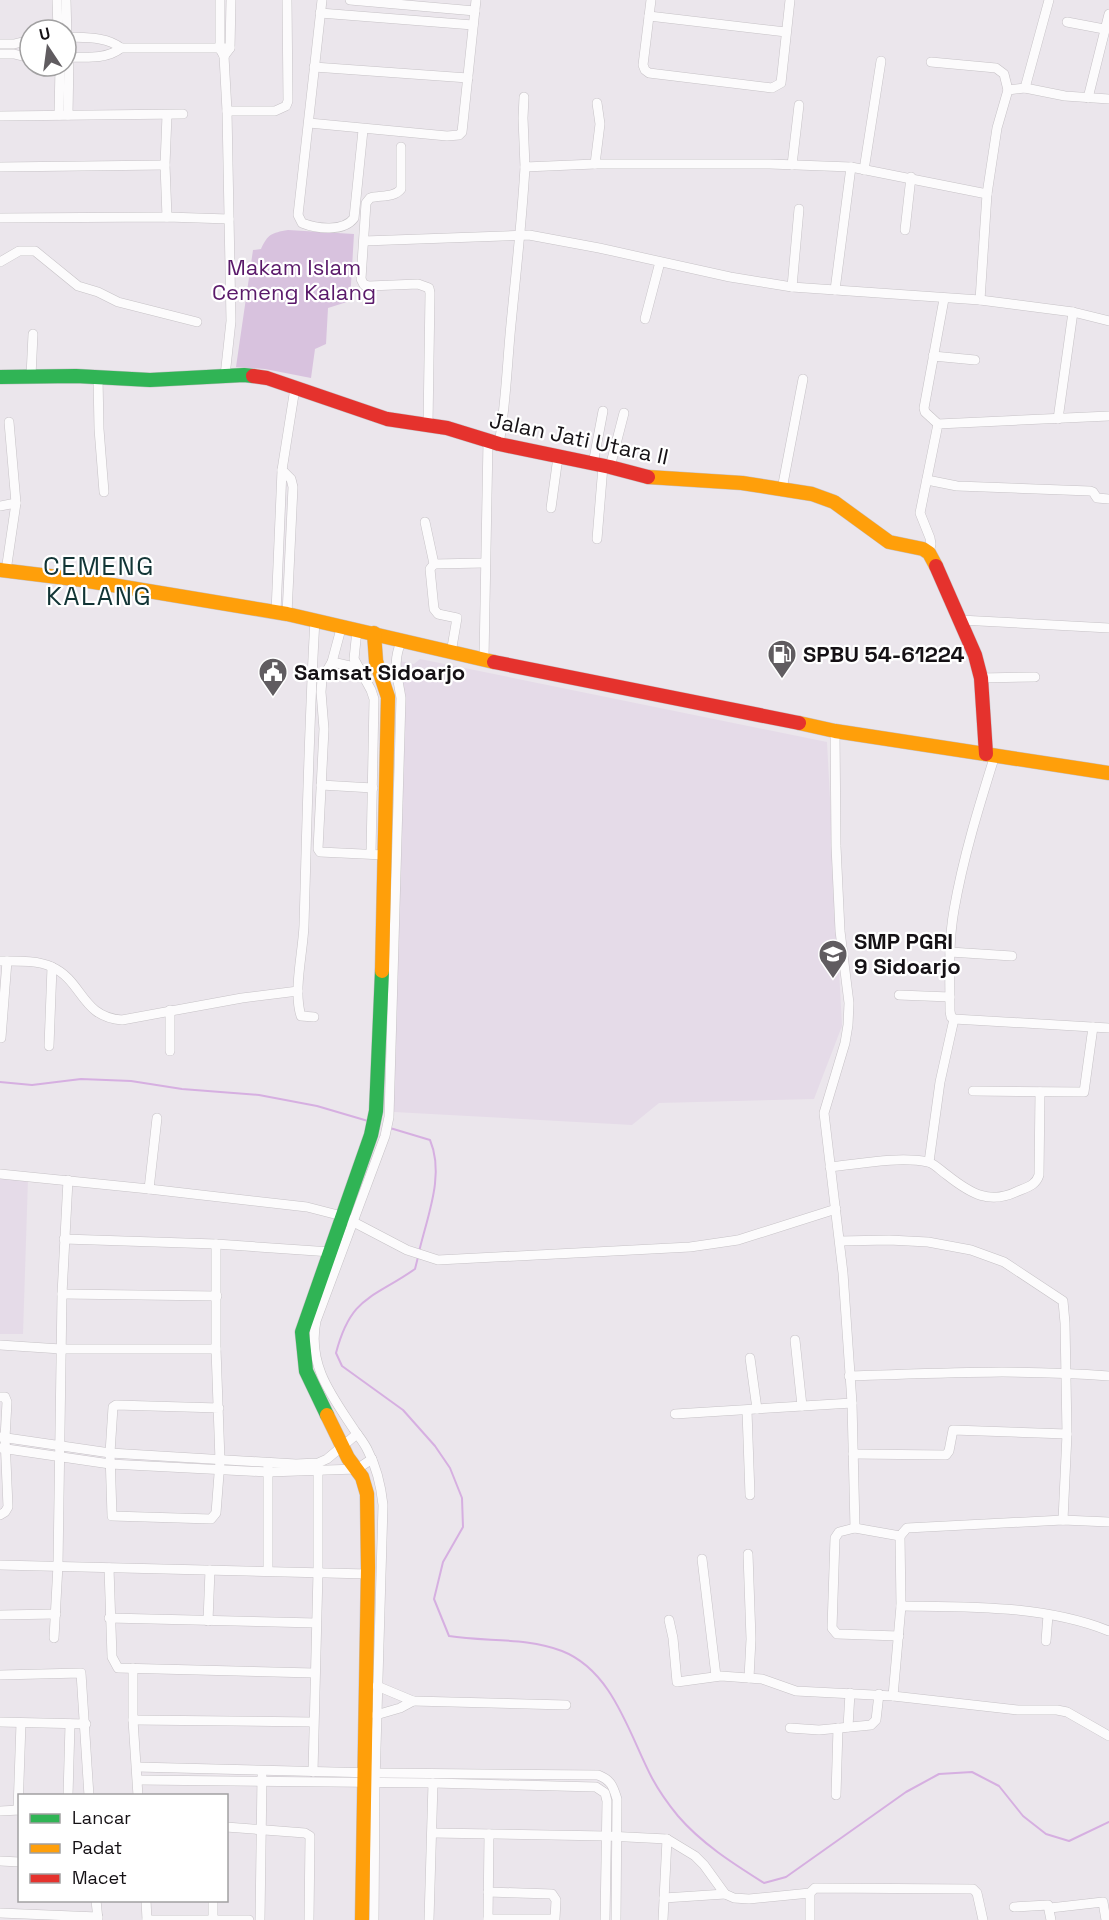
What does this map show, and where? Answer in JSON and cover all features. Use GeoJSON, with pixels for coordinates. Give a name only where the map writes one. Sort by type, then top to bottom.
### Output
{"type":"FeatureCollection","features":[{"type":"Feature","properties":{"kind":"street"},"geometry":{"type":"LineString","coordinates":[[57,0],[58,18]]}},
{"type":"Feature","properties":{"kind":"street"},"geometry":{"type":"LineString","coordinates":[[66,0],[66,18]]}},
{"type":"Feature","properties":{"kind":"street"},"geometry":{"type":"LineString","coordinates":[[220,0],[225,51],[231,326],[225,376]]}},
{"type":"Feature","properties":{"kind":"street"},"geometry":{"type":"LineString","coordinates":[[225,51],[231,0]]}},
{"type":"Feature","properties":{"kind":"street"},"geometry":{"type":"LineString","coordinates":[[227,111],[275,111],[286,106],[288,101],[287,0]]}},
{"type":"Feature","properties":{"kind":"street"},"geometry":{"type":"LineString","coordinates":[[322,0],[299,220],[308,225],[344,227],[350,224],[354,218],[363,130]]}},
{"type":"Feature","properties":{"kind":"street"},"geometry":{"type":"LineString","coordinates":[[350,0],[475,11]]}},
{"type":"Feature","properties":{"kind":"street"},"geometry":{"type":"LineString","coordinates":[[309,123],[363,130],[459,135],[464,128],[476,0]]}},
{"type":"Feature","properties":{"kind":"street"},"geometry":{"type":"LineString","coordinates":[[651,0],[643,66],[649,73],[772,88],[781,83],[790,0]]}},
{"type":"Feature","properties":{"kind":"street"},"geometry":{"type":"LineString","coordinates":[[1025,88],[1049,0]]}},
{"type":"Feature","properties":{"kind":"street"},"geometry":{"type":"LineString","coordinates":[[320,13],[473,25]]}},
{"type":"Feature","properties":{"kind":"street"},"geometry":{"type":"LineString","coordinates":[[1088,98],[1109,14]]}},
{"type":"Feature","properties":{"kind":"street"},"geometry":{"type":"LineString","coordinates":[[649,16],[786,32]]}},
{"type":"Feature","properties":{"kind":"street"},"geometry":{"type":"LineString","coordinates":[[1067,22],[1104,29]]}},
{"type":"Feature","properties":{"kind":"street"},"geometry":{"type":"LineString","coordinates":[[78,38],[112,42],[121,48],[225,51]]}},
{"type":"Feature","properties":{"kind":"street"},"geometry":{"type":"LineString","coordinates":[[0,44],[18,43]]}},
{"type":"Feature","properties":{"kind":"street"},"geometry":{"type":"LineString","coordinates":[[14,44],[14,54]]}},
{"type":"Feature","properties":{"kind":"street"},"geometry":{"type":"LineString","coordinates":[[78,57],[102,56],[121,48]]}},
{"type":"Feature","properties":{"kind":"street"},"geometry":{"type":"LineString","coordinates":[[0,54],[18,55]]}},
{"type":"Feature","properties":{"kind":"street"},"geometry":{"type":"LineString","coordinates":[[864,170],[881,61]]}},
{"type":"Feature","properties":{"kind":"street"},"geometry":{"type":"LineString","coordinates":[[931,62],[996,68],[1004,74],[1008,90],[997,128],[987,194],[980,300]]}},
{"type":"Feature","properties":{"kind":"street"},"geometry":{"type":"LineString","coordinates":[[314,67],[468,78]]}},
{"type":"Feature","properties":{"kind":"street"},"geometry":{"type":"LineString","coordinates":[[61,78],[64,115]]}},
{"type":"Feature","properties":{"kind":"street"},"geometry":{"type":"LineString","coordinates":[[64,115],[67,78]]}},
{"type":"Feature","properties":{"kind":"street"},"geometry":{"type":"LineString","coordinates":[[1008,90],[1025,88],[1065,96],[1109,99]]}},
{"type":"Feature","properties":{"kind":"street"},"geometry":{"type":"LineString","coordinates":[[483,659],[484,563],[494,442],[506,399],[521,235],[525,167],[524,97]]}},
{"type":"Feature","properties":{"kind":"street"},"geometry":{"type":"LineString","coordinates":[[595,164],[600,124],[597,103]]}},
{"type":"Feature","properties":{"kind":"street"},"geometry":{"type":"LineString","coordinates":[[792,165],[799,105]]}},
{"type":"Feature","properties":{"kind":"street"},"geometry":{"type":"LineString","coordinates":[[0,116],[183,114]]}},
{"type":"Feature","properties":{"kind":"street"},"geometry":{"type":"LineString","coordinates":[[166,115],[167,217]]}},
{"type":"Feature","properties":{"kind":"street"},"geometry":{"type":"LineString","coordinates":[[401,147],[401,189],[398,193],[375,196],[368,200],[360,276],[362,283],[369,286],[426,286],[430,293],[428,425]]}},
{"type":"Feature","properties":{"kind":"street"},"geometry":{"type":"LineString","coordinates":[[525,167],[595,164],[851,167],[911,177],[987,194]]}},
{"type":"Feature","properties":{"kind":"street"},"geometry":{"type":"LineString","coordinates":[[0,167],[165,165]]}},
{"type":"Feature","properties":{"kind":"street"},"geometry":{"type":"LineString","coordinates":[[835,290],[851,167]]}},
{"type":"Feature","properties":{"kind":"street"},"geometry":{"type":"LineString","coordinates":[[905,230],[911,177]]}},
{"type":"Feature","properties":{"kind":"street"},"geometry":{"type":"LineString","coordinates":[[792,287],[799,209]]}},
{"type":"Feature","properties":{"kind":"street"},"geometry":{"type":"LineString","coordinates":[[0,218],[229,219]]}},
{"type":"Feature","properties":{"kind":"street"},"geometry":{"type":"LineString","coordinates":[[364,241],[521,235],[566,241],[730,277],[792,287],[980,300],[1073,312],[1109,321]]}},
{"type":"Feature","properties":{"kind":"street"},"geometry":{"type":"LineString","coordinates":[[0,262],[19,251],[35,251],[78,286],[98,292],[118,302],[197,322]]}},
{"type":"Feature","properties":{"kind":"street"},"geometry":{"type":"LineString","coordinates":[[645,319],[660,262]]}},
{"type":"Feature","properties":{"kind":"street"},"geometry":{"type":"LineString","coordinates":[[944,299],[924,408],[925,412],[938,424],[1109,416]]}},
{"type":"Feature","properties":{"kind":"street"},"geometry":{"type":"LineString","coordinates":[[1058,419],[1073,312]]}},
{"type":"Feature","properties":{"kind":"street"},"geometry":{"type":"LineString","coordinates":[[32,376],[33,334]]}},
{"type":"Feature","properties":{"kind":"street"},"geometry":{"type":"LineString","coordinates":[[933,356],[975,360]]}},
{"type":"Feature","properties":{"kind":"street","name":"Jalan Jati Utara II"},"geometry":{"type":"LineString","coordinates":[[0,378],[32,376],[150,380],[244,375],[267,378],[387,419],[463,432],[494,442],[655,478],[742,483],[812,494],[834,502],[877,536],[889,542],[923,549],[929,554]]}},
{"type":"Feature","properties":{"kind":"street"},"geometry":{"type":"LineString","coordinates":[[98,377],[104,492]]}},
{"type":"Feature","properties":{"kind":"street"},"geometry":{"type":"LineString","coordinates":[[782,489],[803,379]]}},
{"type":"Feature","properties":{"kind":"street"},"geometry":{"type":"LineString","coordinates":[[281,613],[282,470],[296,388]]}},
{"type":"Feature","properties":{"kind":"street"},"geometry":{"type":"LineString","coordinates":[[597,539],[603,411]]}},
{"type":"Feature","properties":{"kind":"street"},"geometry":{"type":"LineString","coordinates":[[602,465],[624,413]]}},
{"type":"Feature","properties":{"kind":"street"},"geometry":{"type":"LineString","coordinates":[[9,422],[16,503],[3,570],[82,580],[281,613],[402,639],[451,653],[836,731],[1109,773]]}},
{"type":"Feature","properties":{"kind":"street"},"geometry":{"type":"LineString","coordinates":[[938,424],[920,513],[931,544],[929,554],[975,655],[981,678],[990,755],[954,910],[950,952],[951,1017],[1109,1028]]}},
{"type":"Feature","properties":{"kind":"street"},"geometry":{"type":"LineString","coordinates":[[551,508],[558,457]]}},
{"type":"Feature","properties":{"kind":"street"},"geometry":{"type":"LineString","coordinates":[[927,480],[968,487],[1090,491],[1097,498],[1109,499]]}},
{"type":"Feature","properties":{"kind":"street"},"geometry":{"type":"LineString","coordinates":[[0,506],[16,503]]}},
{"type":"Feature","properties":{"kind":"street"},"geometry":{"type":"LineString","coordinates":[[425,522],[434,564]]}},
{"type":"Feature","properties":{"kind":"street"},"geometry":{"type":"LineString","coordinates":[[451,653],[456,618],[438,614],[434,609],[429,568],[434,564],[484,563]]}},
{"type":"Feature","properties":{"kind":"street"},"geometry":{"type":"LineString","coordinates":[[314,1017],[301,1016],[298,990],[304,926],[310,704],[315,620]]}},
{"type":"Feature","properties":{"kind":"street"},"geometry":{"type":"LineString","coordinates":[[960,620],[1109,628]]}},
{"type":"Feature","properties":{"kind":"street"},"geometry":{"type":"LineString","coordinates":[[342,625],[332,662],[322,679],[324,729],[317,844],[320,852],[384,851]]}},
{"type":"Feature","properties":{"kind":"street"},"geometry":{"type":"LineString","coordinates":[[357,630],[353,656],[374,699],[373,788],[384,851],[390,918],[384,1075],[389,1117],[378,1136],[331,1261],[312,1338],[314,1352],[324,1381],[372,1460],[378,1476],[383,1505],[373,1578],[369,1778],[362,1920]]}},
{"type":"Feature","properties":{"kind":"street"},"geometry":{"type":"LineString","coordinates":[[374,633],[376,661],[388,697],[384,851]]}},
{"type":"Feature","properties":{"kind":"street"},"geometry":{"type":"LineString","coordinates":[[384,851],[401,698],[395,673],[395,660],[402,639]]}},
{"type":"Feature","properties":{"kind":"street"},"geometry":{"type":"LineString","coordinates":[[332,662],[359,668]]}},
{"type":"Feature","properties":{"kind":"street"},"geometry":{"type":"LineString","coordinates":[[981,678],[1035,676]]}},
{"type":"Feature","properties":{"kind":"street"},"geometry":{"type":"LineString","coordinates":[[836,731],[836,846],[840,931],[849,1003],[845,1043],[825,1113],[840,1241],[852,1402],[855,1528]]}},
{"type":"Feature","properties":{"kind":"street"},"geometry":{"type":"LineString","coordinates":[[321,785],[373,788]]}},
{"type":"Feature","properties":{"kind":"street"},"geometry":{"type":"LineString","coordinates":[[950,952],[1012,956]]}},
{"type":"Feature","properties":{"kind":"street"},"geometry":{"type":"LineString","coordinates":[[2,1038],[3,961],[43,964],[52,967],[65,975],[92,1008],[104,1017],[122,1020],[298,990]]}},
{"type":"Feature","properties":{"kind":"street"},"geometry":{"type":"LineString","coordinates":[[49,1046],[52,967]]}},
{"type":"Feature","properties":{"kind":"street"},"geometry":{"type":"LineString","coordinates":[[899,995],[950,997]]}},
{"type":"Feature","properties":{"kind":"street"},"geometry":{"type":"LineString","coordinates":[[170,1010],[170,1051]]}},
{"type":"Feature","properties":{"kind":"street"},"geometry":{"type":"LineString","coordinates":[[929,1162],[940,1082],[954,1018]]}},
{"type":"Feature","properties":{"kind":"street"},"geometry":{"type":"LineString","coordinates":[[973,1091],[1084,1092],[1094,1027]]}},
{"type":"Feature","properties":{"kind":"street"},"geometry":{"type":"LineString","coordinates":[[378,1136],[376,1112],[384,1075]]}},
{"type":"Feature","properties":{"kind":"street"},"geometry":{"type":"LineString","coordinates":[[830,1167],[887,1161],[929,1162],[964,1187],[992,1198],[1007,1196],[1035,1183],[1040,1175],[1040,1092]]}},
{"type":"Feature","properties":{"kind":"street"},"geometry":{"type":"LineString","coordinates":[[149,1189],[157,1118]]}},
{"type":"Feature","properties":{"kind":"street"},"geometry":{"type":"LineString","coordinates":[[0,1174],[296,1205],[348,1219],[407,1250],[431,1259],[690,1246],[738,1239],[836,1209]]}},
{"type":"Feature","properties":{"kind":"street"},"geometry":{"type":"LineString","coordinates":[[54,1638],[61,1457],[62,1294],[68,1180]]}},
{"type":"Feature","properties":{"kind":"street"},"geometry":{"type":"LineString","coordinates":[[64,1239],[216,1244],[331,1261]]}},
{"type":"Feature","properties":{"kind":"street"},"geometry":{"type":"LineString","coordinates":[[840,1241],[890,1240],[959,1246],[1004,1262],[1063,1301],[1067,1434],[1063,1520]]}},
{"type":"Feature","properties":{"kind":"street"},"geometry":{"type":"LineString","coordinates":[[216,1244],[216,1349],[219,1408],[216,1513],[210,1520],[115,1518],[110,1514],[112,1412],[116,1405],[219,1408]]}},
{"type":"Feature","properties":{"kind":"street"},"geometry":{"type":"LineString","coordinates":[[322,1290],[302,1332],[306,1371],[351,1462],[365,1484],[367,1494],[377,1686],[369,1778],[374,1920]]}},
{"type":"Feature","properties":{"kind":"street"},"geometry":{"type":"LineString","coordinates":[[62,1294],[217,1296]]}},
{"type":"Feature","properties":{"kind":"street"},"geometry":{"type":"LineString","coordinates":[[795,1340],[802,1406]]}},
{"type":"Feature","properties":{"kind":"street"},"geometry":{"type":"LineString","coordinates":[[0,1345],[61,1349],[216,1349]]}},
{"type":"Feature","properties":{"kind":"street"},"geometry":{"type":"LineString","coordinates":[[750,1358],[752,1410],[750,1495]]}},
{"type":"Feature","properties":{"kind":"street"},"geometry":{"type":"LineString","coordinates":[[849,1376],[964,1372],[1065,1372],[1109,1376]]}},
{"type":"Feature","properties":{"kind":"street"},"geometry":{"type":"LineString","coordinates":[[0,1397],[5,1397],[7,1402],[2,1448],[8,1507],[0,1515]]}},
{"type":"Feature","properties":{"kind":"street"},"geometry":{"type":"LineString","coordinates":[[675,1414],[852,1402]]}},
{"type":"Feature","properties":{"kind":"street"},"geometry":{"type":"LineString","coordinates":[[853,1454],[946,1455],[949,1451],[953,1430],[1067,1434]]}},
{"type":"Feature","properties":{"kind":"street"},"geometry":{"type":"LineString","coordinates":[[313,1772],[318,1467],[357,1434]]}},
{"type":"Feature","properties":{"kind":"street"},"geometry":{"type":"LineString","coordinates":[[2,1437],[110,1453],[219,1465],[357,1469],[372,1460]]}},
{"type":"Feature","properties":{"kind":"street"},"geometry":{"type":"LineString","coordinates":[[2,1448],[110,1464],[219,1465]]}},
{"type":"Feature","properties":{"kind":"street"},"geometry":{"type":"LineString","coordinates":[[268,1468],[268,1571]]}},
{"type":"Feature","properties":{"kind":"street"},"geometry":{"type":"LineString","coordinates":[[893,1696],[901,1606],[900,1536],[907,1528],[1063,1520],[1109,1522]]}},
{"type":"Feature","properties":{"kind":"street"},"geometry":{"type":"LineString","coordinates":[[899,1636],[837,1635],[834,1632],[835,1538],[839,1532],[855,1528],[900,1536]]}},
{"type":"Feature","properties":{"kind":"street"},"geometry":{"type":"LineString","coordinates":[[748,1554],[751,1639],[749,1678]]}},
{"type":"Feature","properties":{"kind":"street"},"geometry":{"type":"LineString","coordinates":[[702,1559],[716,1676]]}},
{"type":"Feature","properties":{"kind":"street"},"geometry":{"type":"LineString","coordinates":[[0,1565],[318,1572],[373,1578]]}},
{"type":"Feature","properties":{"kind":"street"},"geometry":{"type":"LineString","coordinates":[[109,1568],[112,1657],[118,1668],[314,1673]]}},
{"type":"Feature","properties":{"kind":"street"},"geometry":{"type":"LineString","coordinates":[[208,1621],[210,1570]]}},
{"type":"Feature","properties":{"kind":"street"},"geometry":{"type":"LineString","coordinates":[[901,1606],[982,1607],[1048,1615],[1090,1623],[1109,1631]]}},
{"type":"Feature","properties":{"kind":"street"},"geometry":{"type":"LineString","coordinates":[[0,1615],[56,1614]]}},
{"type":"Feature","properties":{"kind":"street"},"geometry":{"type":"LineString","coordinates":[[1046,1641],[1048,1615]]}},
{"type":"Feature","properties":{"kind":"street"},"geometry":{"type":"LineString","coordinates":[[109,1618],[316,1623]]}},
{"type":"Feature","properties":{"kind":"street"},"geometry":{"type":"LineString","coordinates":[[669,1620],[677,1682],[716,1676],[749,1678],[762,1679],[796,1691],[893,1696],[1018,1710],[1057,1710],[1067,1712],[1109,1736]]}},
{"type":"Feature","properties":{"kind":"street"},"geometry":{"type":"LineString","coordinates":[[133,1668],[133,1720],[138,1794]]}},
{"type":"Feature","properties":{"kind":"street"},"geometry":{"type":"LineString","coordinates":[[0,1675],[81,1673],[89,1794]]}},
{"type":"Feature","properties":{"kind":"street"},"geometry":{"type":"LineString","coordinates":[[377,1686],[413,1701],[566,1705]]}},
{"type":"Feature","properties":{"kind":"street"},"geometry":{"type":"LineString","coordinates":[[836,1795],[843,1728],[850,1693]]}},
{"type":"Feature","properties":{"kind":"street"},"geometry":{"type":"LineString","coordinates":[[790,1728],[819,1730],[874,1723],[879,1695]]}},
{"type":"Feature","properties":{"kind":"street"},"geometry":{"type":"LineString","coordinates":[[376,1714],[400,1708],[413,1701]]}},
{"type":"Feature","properties":{"kind":"street"},"geometry":{"type":"LineString","coordinates":[[133,1720],[314,1722]]}},
{"type":"Feature","properties":{"kind":"street"},"geometry":{"type":"LineString","coordinates":[[0,1722],[86,1724]]}},
{"type":"Feature","properties":{"kind":"street"},"geometry":{"type":"LineString","coordinates":[[19,1794],[21,1723]]}},
{"type":"Feature","properties":{"kind":"street"},"geometry":{"type":"LineString","coordinates":[[68,1794],[70,1724]]}},
{"type":"Feature","properties":{"kind":"street"},"geometry":{"type":"LineString","coordinates":[[137,1767],[313,1772],[433,1783],[596,1786],[605,1793],[612,1836],[616,1920]]}},
{"type":"Feature","properties":{"kind":"street"},"geometry":{"type":"LineString","coordinates":[[260,1920],[262,1771]]}},
{"type":"Feature","properties":{"kind":"street"},"geometry":{"type":"LineString","coordinates":[[138,1780],[262,1782],[598,1775],[613,1785],[617,1799],[605,1920]]}},
{"type":"Feature","properties":{"kind":"street"},"geometry":{"type":"LineString","coordinates":[[429,1920],[433,1783]]}},
{"type":"Feature","properties":{"kind":"street"},"geometry":{"type":"LineString","coordinates":[[0,1810],[18,1810]]}},
{"type":"Feature","properties":{"kind":"street"},"geometry":{"type":"LineString","coordinates":[[228,1827],[262,1828],[305,1833],[310,1836],[309,1920]]}},
{"type":"Feature","properties":{"kind":"street"},"geometry":{"type":"LineString","coordinates":[[432,1833],[667,1839],[695,1856],[725,1894]]}},
{"type":"Feature","properties":{"kind":"street"},"geometry":{"type":"LineString","coordinates":[[488,1892],[552,1894],[556,1900],[555,1920],[488,1920],[488,1892],[489,1834]]}},
{"type":"Feature","properties":{"kind":"street"},"geometry":{"type":"LineString","coordinates":[[663,1920],[667,1839]]}},
{"type":"Feature","properties":{"kind":"street"},"geometry":{"type":"LineString","coordinates":[[0,1861],[18,1862]]}},
{"type":"Feature","properties":{"kind":"street"},"geometry":{"type":"LineString","coordinates":[[664,1898],[725,1894],[734,1898],[749,1899],[810,1893],[815,1888],[973,1888],[977,1893],[983,1920]]}},
{"type":"Feature","properties":{"kind":"street"},"geometry":{"type":"LineString","coordinates":[[810,1893],[810,1920]]}},
{"type":"Feature","properties":{"kind":"street"},"geometry":{"type":"LineString","coordinates":[[0,1913],[98,1918],[96,1902]]}},
{"type":"Feature","properties":{"kind":"street"},"geometry":{"type":"LineString","coordinates":[[146,1902],[147,1920],[249,1920]]}},
{"type":"Feature","properties":{"kind":"street"},"geometry":{"type":"LineString","coordinates":[[213,1902],[213,1919]]}},
{"type":"Feature","properties":{"kind":"street"},"geometry":{"type":"LineString","coordinates":[[1014,1907],[1048,1905],[1050,1908],[1103,1902],[1106,1920]]}},
{"type":"Feature","properties":{"kind":"street"},"geometry":{"type":"LineString","coordinates":[[1050,1908],[1051,1920]]}},
{"type":"Feature","properties":{"kind":"shaded area"},"geometry":{"type":"Polygon","coordinates":[[[420,659],[827,742],[842,1026],[814,1099],[659,1103],[632,1125],[376,1111],[398,706],[395,660],[414,664],[420,659]]]}},
{"type":"Feature","properties":{"kind":"shaded area"},"geometry":{"type":"Polygon","coordinates":[[[0,1178],[28,1179],[23,1334],[0,1334],[0,1178]]]}},
{"type":"Feature","properties":{"kind":"green space","name":"Makam Islam Cemeng Kalang"},"geometry":{"type":"Polygon","coordinates":[[[288,230],[354,234],[350,301],[328,308],[326,344],[315,349],[311,378],[265,369],[236,367],[253,250],[261,249],[271,235],[288,230]]]}},
{"type":"Feature","properties":{"kind":"waterway"},"geometry":{"type":"LineString","coordinates":[[0,1082],[32,1085],[81,1079],[131,1081],[182,1089],[259,1095],[317,1106],[368,1121]]}},
{"type":"Feature","properties":{"kind":"waterway"},"geometry":{"type":"LineString","coordinates":[[390,1128],[430,1140],[434,1153],[436,1167],[433,1196],[419,1252]]}},
{"type":"Feature","properties":{"kind":"waterway"},"geometry":{"type":"LineString","coordinates":[[418,1257],[415,1269],[356,1309],[342,1334],[336,1353],[342,1366],[403,1410],[435,1446],[450,1468],[462,1498],[463,1527],[443,1562],[434,1599],[449,1636],[534,1644],[562,1651],[580,1660],[607,1688],[652,1778],[678,1816],[708,1844],[764,1883],[786,1877],[906,1792],[939,1774],[972,1772],[999,1786],[1023,1816],[1046,1834],[1069,1841],[1109,1822]]}},
{"type":"Feature","properties":{"kind":"traffic: fast"},"geometry":{"type":"LineString","coordinates":[[0,377],[76,376],[150,380],[253,376]]}},
{"type":"Feature","properties":{"kind":"traffic: fast"},"geometry":{"type":"LineString","coordinates":[[327,1415],[306,1371],[302,1332],[371,1135],[376,1111],[382,971]]}},
{"type":"Feature","properties":{"kind":"traffic: slow"},"geometry":{"type":"LineString","coordinates":[[648,477],[742,483],[812,494],[834,502],[889,542],[923,549],[929,553],[936,566]]}},
{"type":"Feature","properties":{"kind":"traffic: slow"},"geometry":{"type":"LineString","coordinates":[[0,570],[82,580],[287,614],[494,662]]}},
{"type":"Feature","properties":{"kind":"traffic: slow"},"geometry":{"type":"LineString","coordinates":[[374,633],[376,661],[388,697],[382,971]]}},
{"type":"Feature","properties":{"kind":"traffic: slow"},"geometry":{"type":"LineString","coordinates":[[799,723],[835,731],[1109,773]]}},
{"type":"Feature","properties":{"kind":"traffic: slow"},"geometry":{"type":"LineString","coordinates":[[327,1415],[348,1458],[362,1477],[367,1494],[368,1568],[362,1920]]}},
{"type":"Feature","properties":{"kind":"traffic: jam"},"geometry":{"type":"LineString","coordinates":[[253,376],[267,378],[387,419],[447,428],[499,444],[648,477]]}},
{"type":"Feature","properties":{"kind":"traffic: jam"},"geometry":{"type":"LineString","coordinates":[[936,566],[975,655],[981,678],[986,754]]}},
{"type":"Feature","properties":{"kind":"traffic: jam"},"geometry":{"type":"LineString","coordinates":[[494,662],[799,723]]}},
{"type":"Feature","properties":{"kind":"place","name":"SPBU 54-61224"},"geometry":{"type":"Point","coordinates":[782,680]}},
{"type":"Feature","properties":{"kind":"place","name":"Samsat Sidoarjo"},"geometry":{"type":"Point","coordinates":[273,698]}},
{"type":"Feature","properties":{"kind":"place","name":"SMP PGRI 9 Sidoarjo"},"geometry":{"type":"Point","coordinates":[833,980]}},
{"type":"Feature","properties":{"kind":"district","name":"CEMENG KALANG"},"geometry":{"type":"Point","coordinates":[99,581]}}]}
